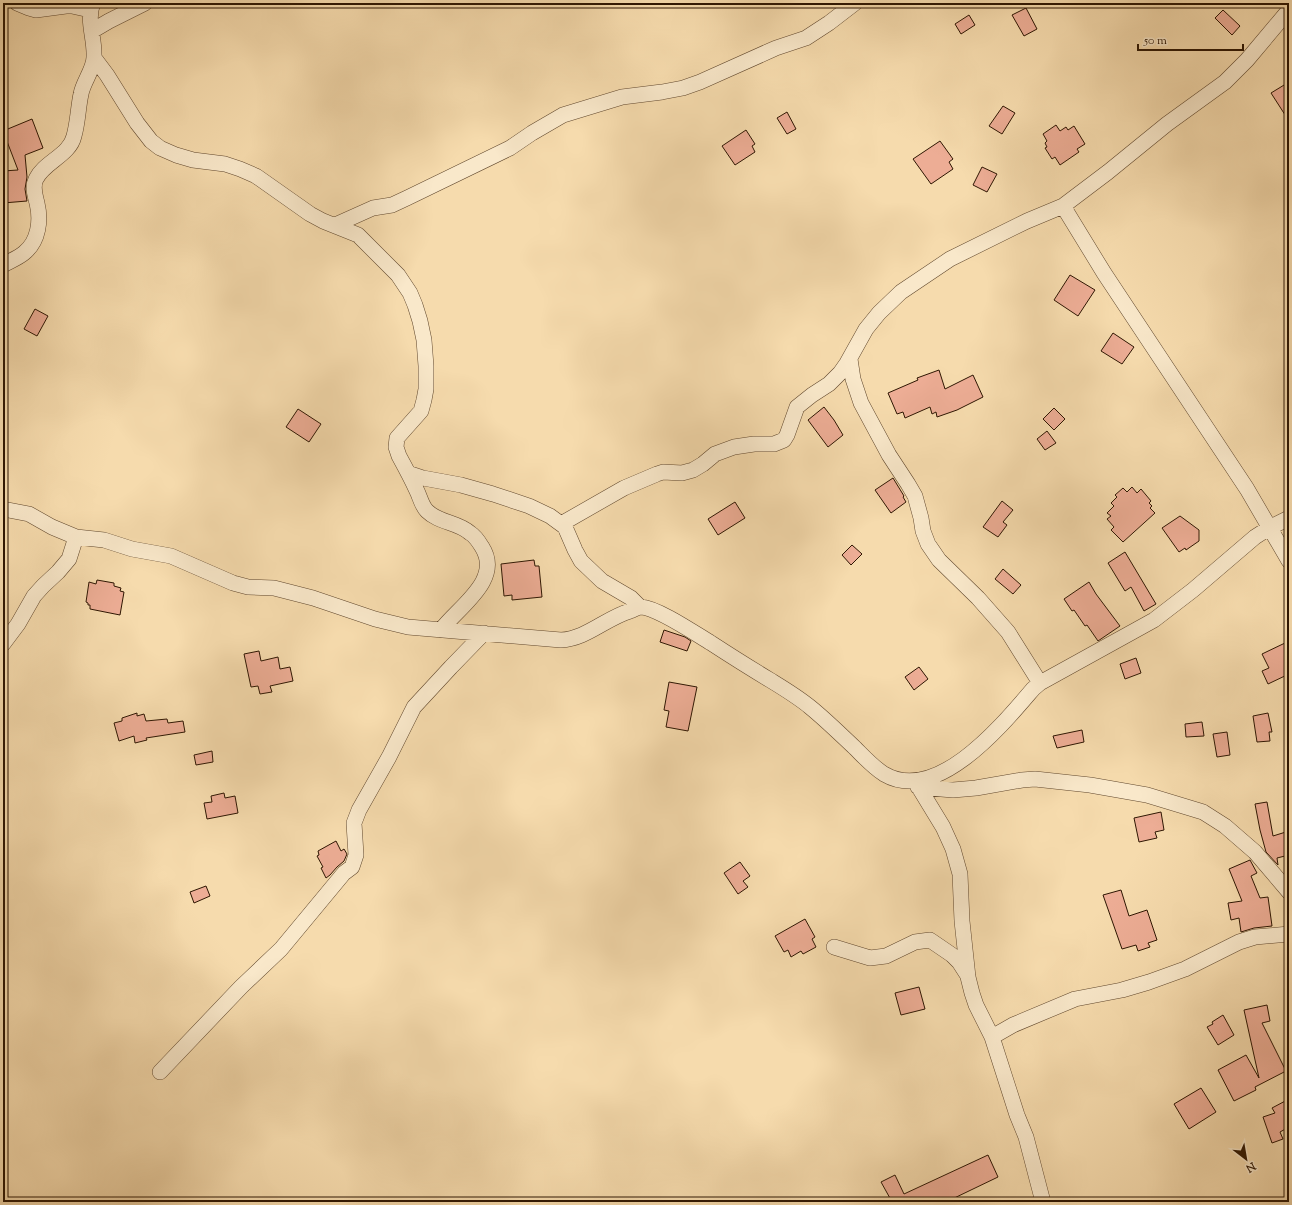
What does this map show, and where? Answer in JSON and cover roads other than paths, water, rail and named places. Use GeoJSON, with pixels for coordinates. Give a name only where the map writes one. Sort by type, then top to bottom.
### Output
{"type":"FeatureCollection","features":[{"type":"Feature","properties":{"kind":"street"},"geometry":{"type":"LineString","coordinates":[[3,265],[23,254],[35,239],[39,220],[34,191],[36,178],[70,145],[74,137],[81,92],[95,59],[89,19],[91,7],[66,6],[36,10],[17,3]]}},
{"type":"Feature","properties":{"kind":"street"},"geometry":{"type":"LineString","coordinates":[[92,31],[146,3]]}},
{"type":"Feature","properties":{"kind":"street"},"geometry":{"type":"LineString","coordinates":[[335,225],[373,208],[392,205],[407,198],[510,148],[563,115],[622,97],[683,88],[717,75],[776,48],[806,38],[829,24],[854,3]]}},
{"type":"Feature","properties":{"kind":"street"},"geometry":{"type":"LineString","coordinates":[[561,524],[624,488],[657,474],[663,472],[682,473],[693,470],[704,464],[715,454],[734,447],[754,444],[774,444],[786,438],[797,406],[829,384],[850,359],[866,329],[901,292],[950,259],[1026,221],[1064,206],[1167,124],[1225,82],[1247,60],[1289,10]]}},
{"type":"Feature","properties":{"kind":"street"},"geometry":{"type":"LineString","coordinates":[[95,59],[150,141],[160,148],[176,155],[193,160],[218,162],[256,176],[310,214],[358,235],[398,276],[410,293],[419,316],[424,340],[426,389],[421,411],[399,435],[396,441],[396,447],[399,456],[427,511],[447,523],[470,532],[480,543],[485,552],[488,565],[480,586],[441,630]]}},
{"type":"Feature","properties":{"kind":"street"},"geometry":{"type":"LineString","coordinates":[[1064,206],[1104,274],[1247,489],[1289,561]]}},
{"type":"Feature","properties":{"kind":"street"},"geometry":{"type":"LineString","coordinates":[[850,359],[853,379],[861,403],[889,455],[915,496],[923,531],[928,544],[939,560],[978,598],[1004,627],[1040,683]]}},
{"type":"Feature","properties":{"kind":"street"},"geometry":{"type":"LineString","coordinates":[[408,473],[423,478],[461,485],[515,501],[538,510],[561,524],[568,533],[581,561],[608,586],[631,598],[640,607],[661,614],[689,630],[809,706],[868,762],[883,773],[899,780],[953,790],[1035,779],[1090,785],[1147,795],[1203,812],[1225,826],[1255,852],[1289,892]]}},
{"type":"Feature","properties":{"kind":"street"},"geometry":{"type":"LineString","coordinates":[[3,509],[29,514],[52,527],[76,537],[104,540],[132,549],[171,556],[233,583],[248,587],[274,588],[313,598],[375,619],[408,627],[569,640],[579,637],[619,614],[640,607]]}},
{"type":"Feature","properties":{"kind":"street"},"geometry":{"type":"LineString","coordinates":[[917,784],[963,759],[976,749],[1001,725],[1040,683],[1154,620],[1172,608],[1255,537],[1289,518]]}},
{"type":"Feature","properties":{"kind":"street"},"geometry":{"type":"LineString","coordinates":[[3,644],[18,624],[34,596],[69,559],[76,537]]}},
{"type":"Feature","properties":{"kind":"street"},"geometry":{"type":"LineString","coordinates":[[160,1072],[241,987],[281,949],[344,873],[352,866],[356,855],[354,823],[359,810],[389,757],[414,707],[450,667],[484,633]]}},
{"type":"Feature","properties":{"kind":"street"},"geometry":{"type":"LineString","coordinates":[[917,784],[942,827],[953,850],[960,874],[962,921],[968,977],[976,1005],[992,1037],[1017,1115],[1026,1137],[1043,1202]]}},
{"type":"Feature","properties":{"kind":"street"},"geometry":{"type":"LineString","coordinates":[[992,1037],[1019,1023],[1076,1000],[1122,990],[1185,969],[1239,942],[1255,937],[1289,934]]}},
{"type":"Feature","properties":{"kind":"street"},"geometry":{"type":"LineString","coordinates":[[834,947],[858,955],[874,958],[886,956],[915,942],[930,940],[952,954],[968,977]]}}]}
